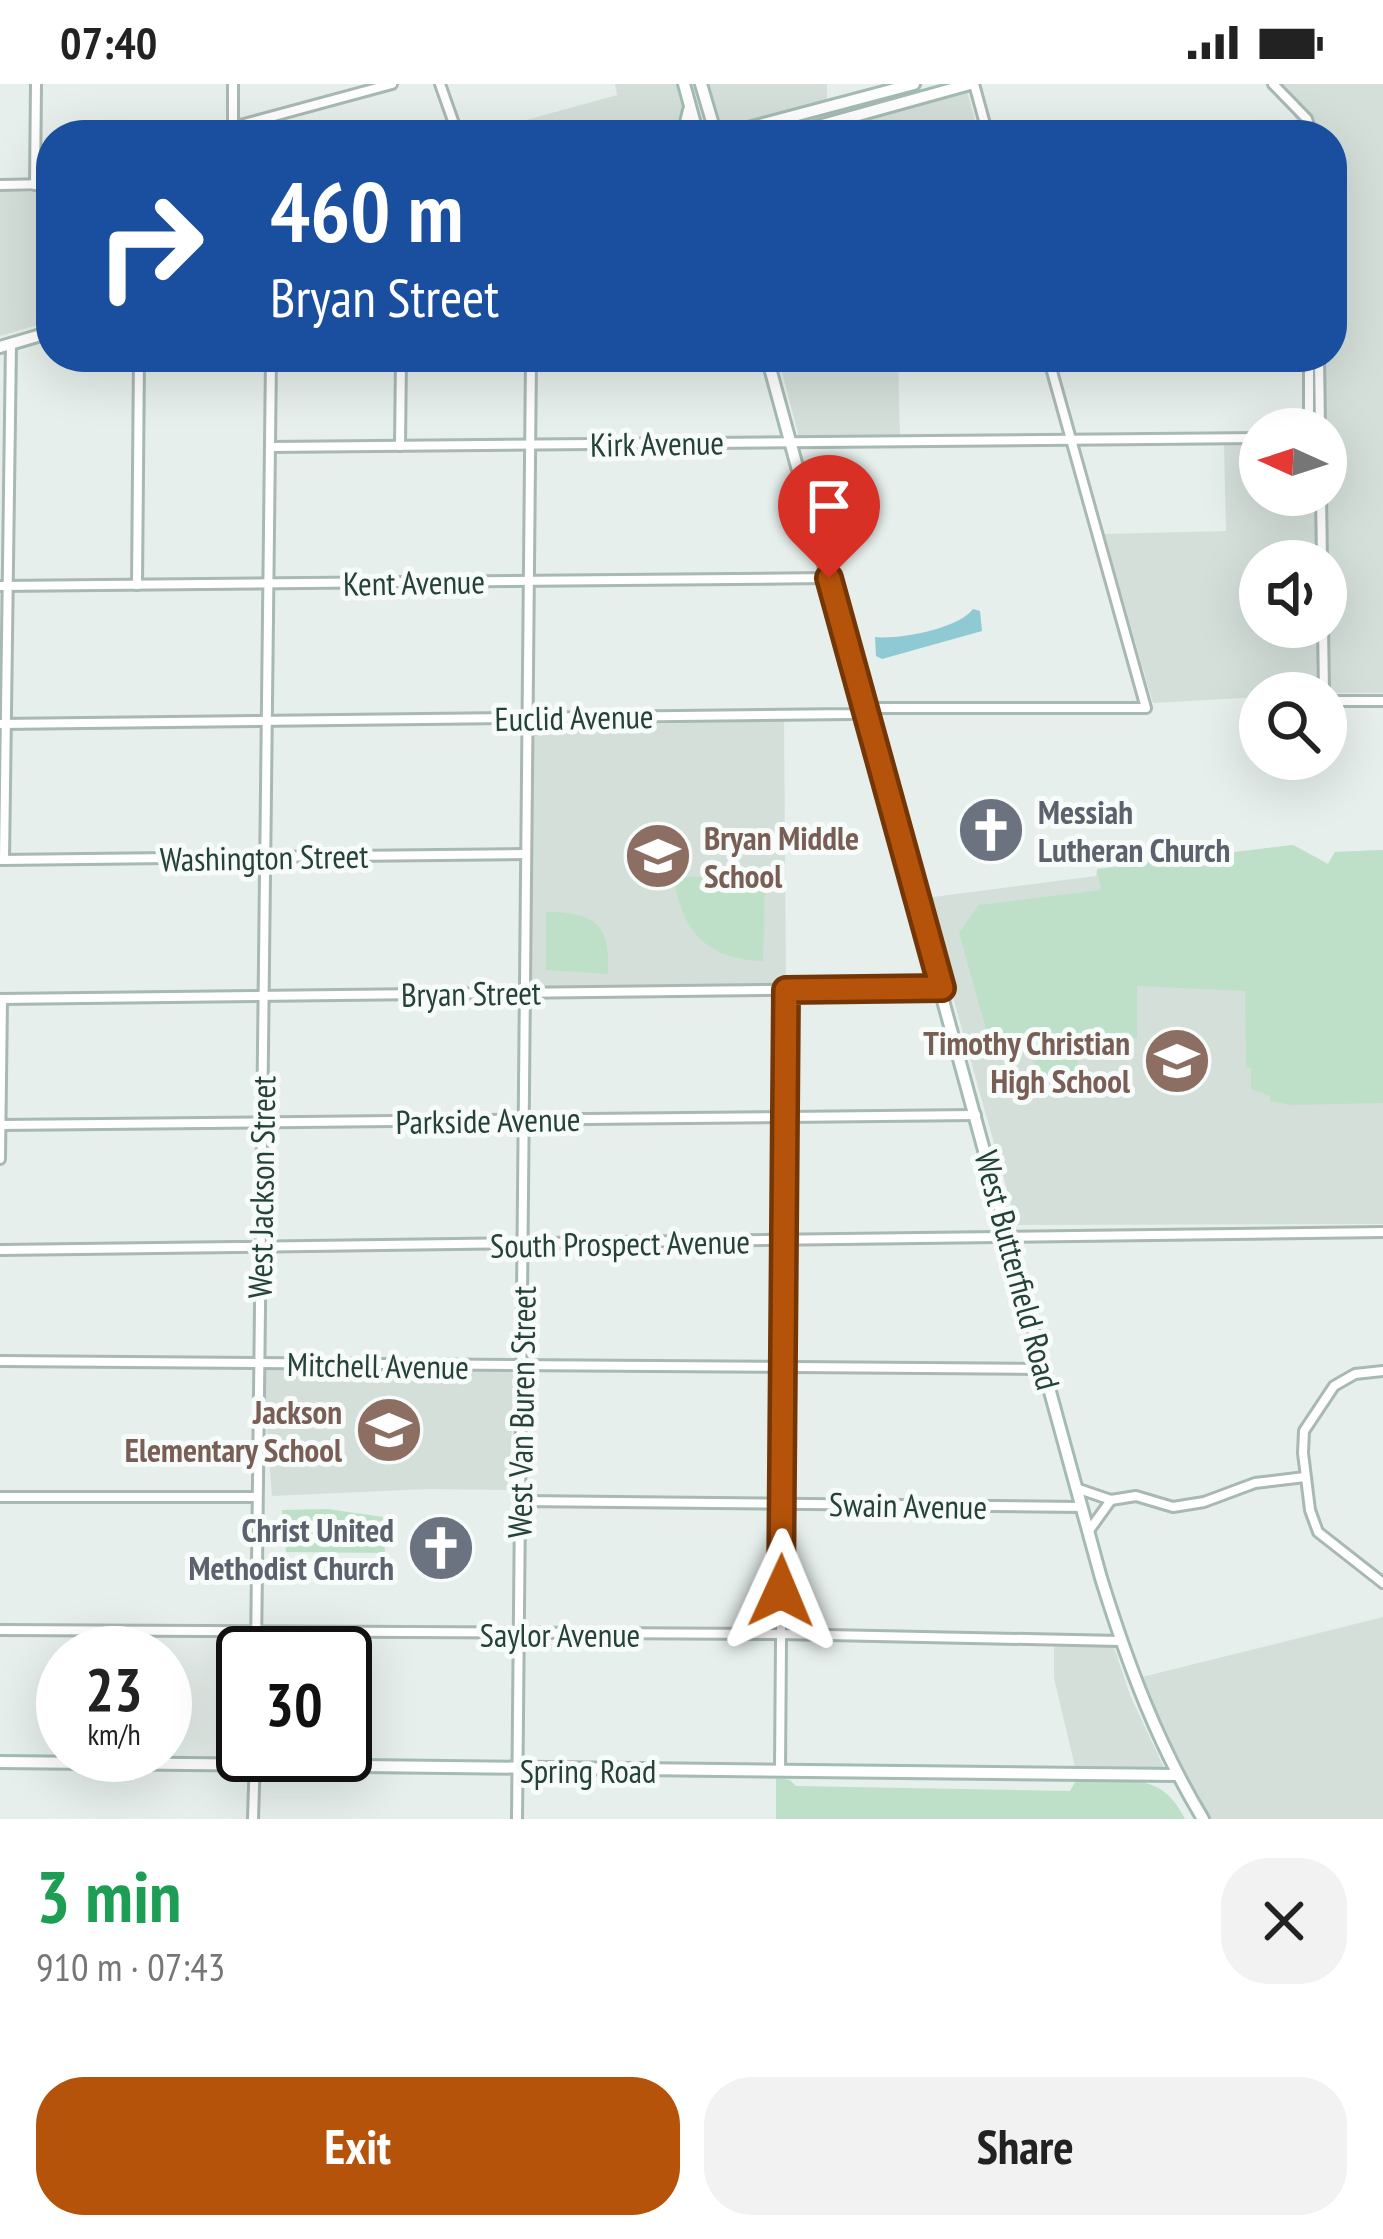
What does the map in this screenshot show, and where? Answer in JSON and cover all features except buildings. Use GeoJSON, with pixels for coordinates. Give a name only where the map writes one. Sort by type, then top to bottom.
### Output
{"type":"FeatureCollection","features":[{"type":"Feature","properties":{"kind":"main road"},"geometry":{"type":"LineString","coordinates":[[684,84],[694,120]]}},
{"type":"Feature","properties":{"kind":"main road"},"geometry":{"type":"LineString","coordinates":[[701,84],[714,120]]}},
{"type":"Feature","properties":{"kind":"main road"},"geometry":{"type":"LineString","coordinates":[[776,120],[914,84]]}},
{"type":"Feature","properties":{"kind":"main road"},"geometry":{"type":"LineString","coordinates":[[841,120],[972,84]]}},
{"type":"Feature","properties":{"kind":"main road"},"geometry":{"type":"LineString","coordinates":[[686,120],[690,107]]}},
{"type":"Feature","properties":{"kind":"main road"},"geometry":{"type":"LineString","coordinates":[[5,345],[36,336]]}},
{"type":"Feature","properties":{"kind":"main road","name":"West Butterfield Road"},"geometry":{"type":"LineString","coordinates":[[771,372],[1120,1640],[1176,1775],[1203,1819]]}},
{"type":"Feature","properties":{"kind":"main road","name":"Spring Road"},"geometry":{"type":"LineString","coordinates":[[0,1762],[216,1760]]}},
{"type":"Feature","properties":{"kind":"main road","name":"Spring Road"},"geometry":{"type":"LineString","coordinates":[[372,1764],[1176,1775]]}},
{"type":"Feature","properties":{"kind":"street"},"geometry":{"type":"LineString","coordinates":[[0,185],[35,184],[36,84]]}},
{"type":"Feature","properties":{"kind":"street"},"geometry":{"type":"LineString","coordinates":[[233,84],[233,120]]}},
{"type":"Feature","properties":{"kind":"street"},"geometry":{"type":"LineString","coordinates":[[270,120],[392,84]]}},
{"type":"Feature","properties":{"kind":"street"},"geometry":{"type":"LineString","coordinates":[[440,84],[453,120]]}},
{"type":"Feature","properties":{"kind":"street"},"geometry":{"type":"LineString","coordinates":[[972,84],[983,120]]}},
{"type":"Feature","properties":{"kind":"street"},"geometry":{"type":"LineString","coordinates":[[1273,84],[1307,120]]}},
{"type":"Feature","properties":{"kind":"street"},"geometry":{"type":"LineString","coordinates":[[2,860],[5,345]]}},
{"type":"Feature","properties":{"kind":"street"},"geometry":{"type":"LineString","coordinates":[[137,585],[139,372]]}},
{"type":"Feature","properties":{"kind":"street","name":"West Jackson Street"},"geometry":{"type":"LineString","coordinates":[[255,1626],[271,372]]}},
{"type":"Feature","properties":{"kind":"street"},"geometry":{"type":"LineString","coordinates":[[400,446],[401,372]]}},
{"type":"Feature","properties":{"kind":"street","name":"West Van Buren Street"},"geometry":{"type":"LineString","coordinates":[[517,1819],[531,372]]}},
{"type":"Feature","properties":{"kind":"street"},"geometry":{"type":"LineString","coordinates":[[1052,372],[1071,440]]}},
{"type":"Feature","properties":{"kind":"street"},"geometry":{"type":"LineString","coordinates":[[1309,372],[1310,408]]}},
{"type":"Feature","properties":{"kind":"street"},"geometry":{"type":"LineString","coordinates":[[1319,372],[1320,408]]}},
{"type":"Feature","properties":{"kind":"street","name":"Kirk Avenue"},"geometry":{"type":"LineString","coordinates":[[270,447],[1239,438]]}},
{"type":"Feature","properties":{"kind":"street","name":"Euclid Avenue"},"geometry":{"type":"LineString","coordinates":[[3,724],[1146,708],[1071,440]]}},
{"type":"Feature","properties":{"kind":"street","name":"Kent Avenue"},"geometry":{"type":"LineString","coordinates":[[3,586],[829,578]]}},
{"type":"Feature","properties":{"kind":"street"},"geometry":{"type":"LineString","coordinates":[[1347,698],[1383,701]]}},
{"type":"Feature","properties":{"kind":"street","name":"Washington Street"},"geometry":{"type":"LineString","coordinates":[[2,860],[527,854]]}},
{"type":"Feature","properties":{"kind":"street","name":"Bryan Street"},"geometry":{"type":"LineString","coordinates":[[1,999],[942,988]]}},
{"type":"Feature","properties":{"kind":"street"},"geometry":{"type":"LineString","coordinates":[[780,1771],[786,990]]}},
{"type":"Feature","properties":{"kind":"street"},"geometry":{"type":"LineString","coordinates":[[0,1159],[1,999]]}},
{"type":"Feature","properties":{"kind":"street","name":"Parkside Avenue"},"geometry":{"type":"LineString","coordinates":[[0,1126],[976,1115]]}},
{"type":"Feature","properties":{"kind":"street","name":"South Prospect Avenue"},"geometry":{"type":"LineString","coordinates":[[0,1250],[1383,1232]]}},
{"type":"Feature","properties":{"kind":"street","name":"Mitchell Avenue"},"geometry":{"type":"LineString","coordinates":[[0,1361],[1045,1370]]}},
{"type":"Feature","properties":{"kind":"street"},"geometry":{"type":"LineString","coordinates":[[1383,1372],[1354,1374],[1334,1386],[1304,1431],[1305,1477],[1318,1532],[1383,1583]]}},
{"type":"Feature","properties":{"kind":"street"},"geometry":{"type":"LineString","coordinates":[[1076,1488],[1111,1500],[1136,1496],[1158,1505],[1188,1506],[1255,1484],[1305,1477]]}},
{"type":"Feature","properties":{"kind":"street"},"geometry":{"type":"LineString","coordinates":[[0,1497],[257,1497]]}},
{"type":"Feature","properties":{"kind":"street"},"geometry":{"type":"LineString","coordinates":[[1088,1532],[1111,1500]]}},
{"type":"Feature","properties":{"kind":"street","name":"Swain Avenue"},"geometry":{"type":"LineString","coordinates":[[520,1501],[1081,1507]]}},
{"type":"Feature","properties":{"kind":"street","name":"Saylor Avenue"},"geometry":{"type":"LineString","coordinates":[[0,1630],[216,1631]]}},
{"type":"Feature","properties":{"kind":"street","name":"Saylor Avenue"},"geometry":{"type":"LineString","coordinates":[[372,1632],[1120,1640]]}},
{"type":"Feature","properties":{"kind":"street"},"geometry":{"type":"LineString","coordinates":[[254,1819],[255,1782]]}},
{"type":"Feature","properties":{"kind":"shaded area"},"geometry":{"type":"Polygon","coordinates":[[[615,84],[680,84],[689,120],[526,120],[617,95],[615,84]]]}},
{"type":"Feature","properties":{"kind":"shaded area"},"geometry":{"type":"Polygon","coordinates":[[[706,84],[827,84],[827,103],[761,120],[716,120],[706,84]]]}},
{"type":"Feature","properties":{"kind":"shaded area"},"geometry":{"type":"Polygon","coordinates":[[[1265,84],[1383,84],[1383,693],[1347,693],[1347,672],[1239,672],[1239,698],[1153,703],[1104,534],[1226,531],[1224,442],[1239,442],[1239,516],[1347,516],[1347,408],[1313,408],[1313,372],[1347,372],[1347,120],[1296,120],[1265,84]]]}},
{"type":"Feature","properties":{"kind":"shaded area"},"geometry":{"type":"Polygon","coordinates":[[[966,87],[975,120],[849,120],[966,87]]]}},
{"type":"Feature","properties":{"kind":"shaded area"},"geometry":{"type":"Polygon","coordinates":[[[0,192],[36,192],[36,325],[0,336],[0,192]]]}},
{"type":"Feature","properties":{"kind":"shaded area"},"geometry":{"type":"Polygon","coordinates":[[[782,372],[898,372],[900,438],[799,437],[782,372]]]}},
{"type":"Feature","properties":{"kind":"shaded area","name":"Bryan Middle School"},"geometry":{"type":"Polygon","coordinates":[[[784,714],[786,986],[529,988],[534,726],[783,721],[784,714]]]}},
{"type":"Feature","properties":{"kind":"shaded area","name":"Timothy Christian High School"},"geometry":{"type":"Polygon","coordinates":[[[1293,845],[1328,864],[1335,852],[1383,850],[1383,1224],[1017,1225],[925,898],[1096,876],[1097,869],[1293,845]]]}},
{"type":"Feature","properties":{"kind":"shaded area","name":"Jackson Elementary School"},"geometry":{"type":"Polygon","coordinates":[[[262,1370],[517,1372],[507,1490],[272,1496],[262,1370]]]}},
{"type":"Feature","properties":{"kind":"shaded area"},"geometry":{"type":"Polygon","coordinates":[[[1383,1617],[1383,1819],[1209,1819],[1138,1678],[1383,1617]]]}},
{"type":"Feature","properties":{"kind":"shaded area"},"geometry":{"type":"Polygon","coordinates":[[[1113,1644],[1130,1695],[1165,1770],[1076,1771],[1054,1678],[1054,1647],[1113,1644]]]}},
{"type":"Feature","properties":{"kind":"green space"},"geometry":{"type":"Polygon","coordinates":[[[1293,845],[1328,864],[1335,852],[1383,850],[1383,1103],[1291,1105],[1270,1101],[1270,1096],[1251,1089],[1251,1068],[1246,1067],[1245,991],[1137,986],[1137,1038],[1129,1038],[1129,1032],[1078,1036],[1078,1073],[1061,1076],[1040,1069],[1027,1047],[1033,1045],[1031,1036],[1022,1038],[1024,1048],[994,1057],[959,933],[979,905],[1101,890],[1097,869],[1293,845]]]}},
{"type":"Feature","properties":{"kind":"green space"},"geometry":{"type":"Polygon","coordinates":[[[759,876],[765,885],[763,961],[726,955],[700,939],[683,913],[674,877],[759,876]]]}},
{"type":"Feature","properties":{"kind":"green space"},"geometry":{"type":"Polygon","coordinates":[[[546,912],[577,915],[596,924],[606,943],[608,974],[546,970],[546,912]]]}},
{"type":"Feature","properties":{"kind":"green space"},"geometry":{"type":"Polygon","coordinates":[[[328,1509],[383,1517],[385,1553],[286,1552],[282,1510],[328,1509]]]}},
{"type":"Feature","properties":{"kind":"green space"},"geometry":{"type":"Polygon","coordinates":[[[776,1778],[796,1786],[1070,1791],[1075,1782],[1139,1782],[1164,1792],[1185,1819],[776,1819],[776,1778]]]}},
{"type":"Feature","properties":{"kind":"water"},"geometry":{"type":"Polygon","coordinates":[[[973,609],[980,611],[982,631],[882,659],[876,656],[875,637],[941,627],[973,609]]]}},
{"type":"Feature","properties":{"kind":"place","name":"Messiah Lutheran Church"},"geometry":{"type":"Point","coordinates":[991,830]}},
{"type":"Feature","properties":{"kind":"place","name":"Bryan Middle School"},"geometry":{"type":"Point","coordinates":[658,856]}},
{"type":"Feature","properties":{"kind":"place","name":"Timothy Christian High School"},"geometry":{"type":"Point","coordinates":[1177,1061]}},
{"type":"Feature","properties":{"kind":"place","name":"Jackson Elementary School"},"geometry":{"type":"Point","coordinates":[389,1430]}},
{"type":"Feature","properties":{"kind":"place","name":"Christ United Methodist Church"},"geometry":{"type":"Point","coordinates":[441,1548]}},
{"type":"Feature","properties":{"kind":"route"},"geometry":{"type":"LineString","coordinates":[[781,1591],[786,990],[942,988],[829,578]]}}]}
